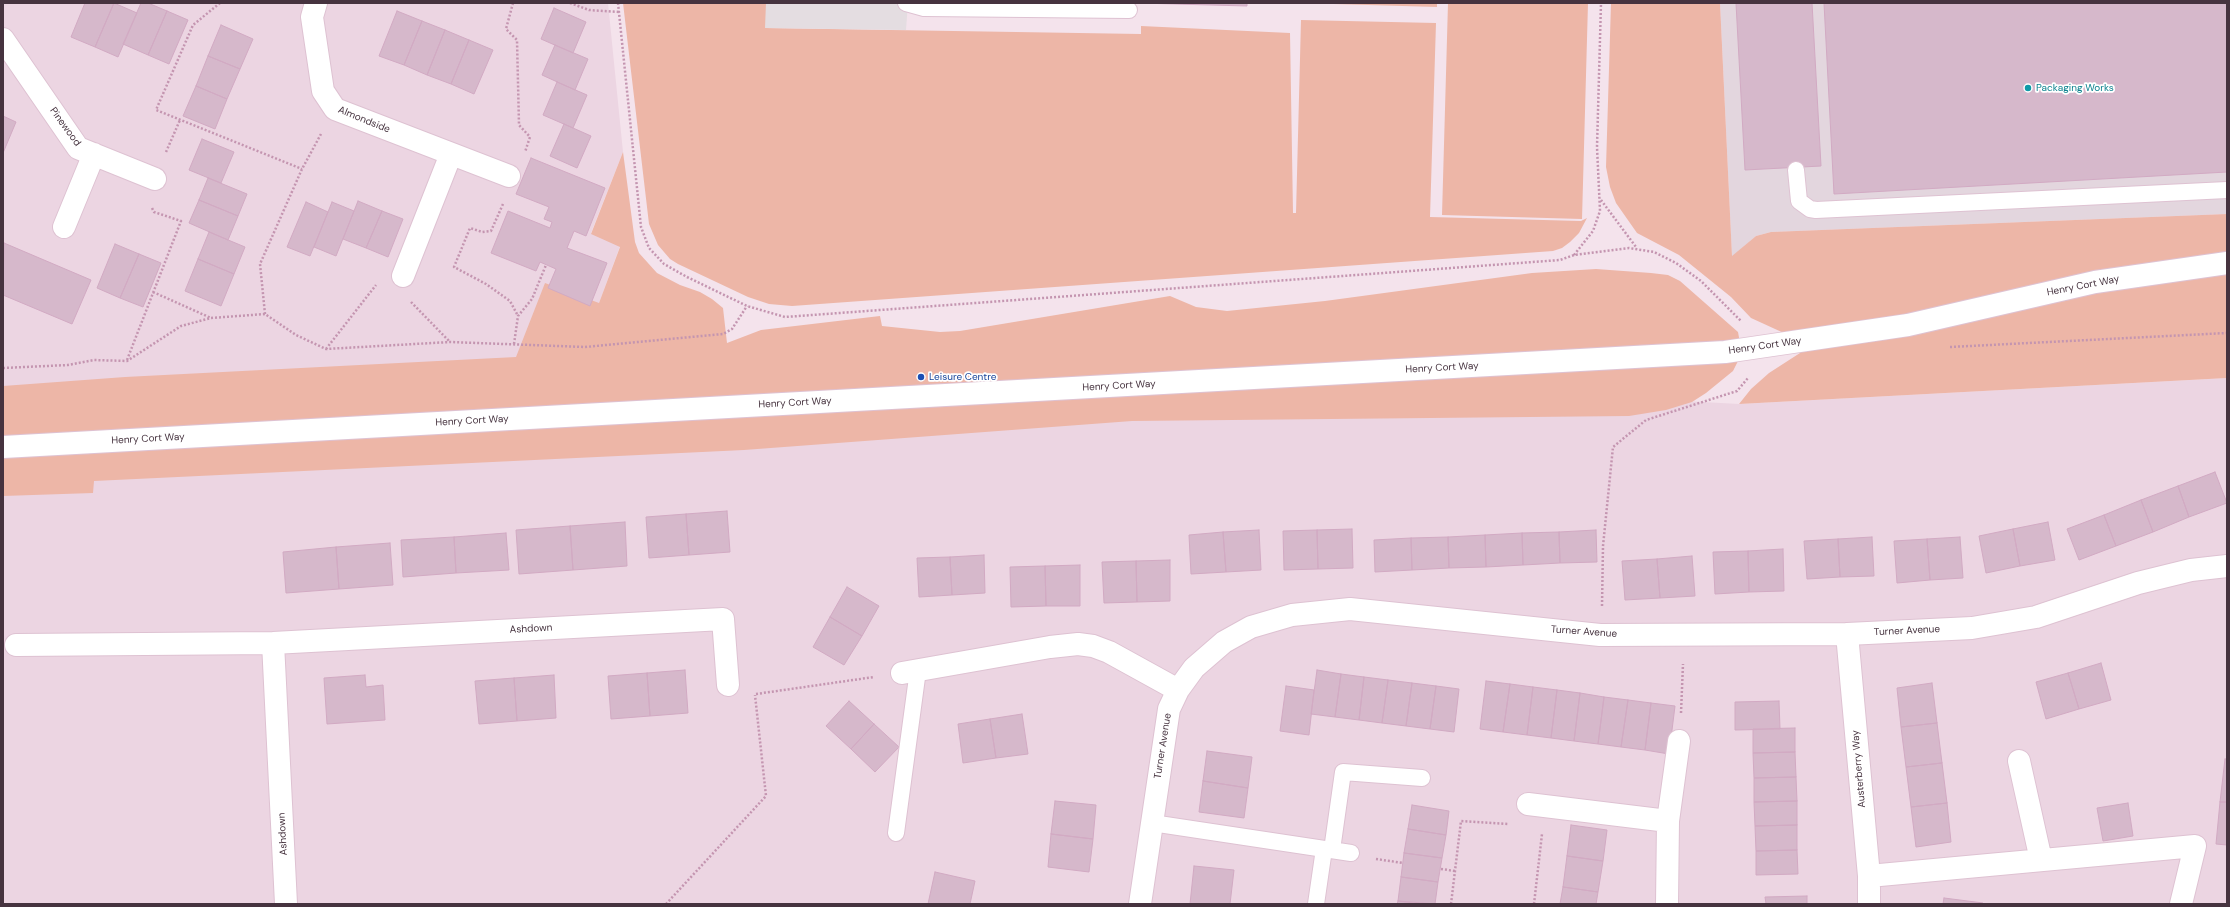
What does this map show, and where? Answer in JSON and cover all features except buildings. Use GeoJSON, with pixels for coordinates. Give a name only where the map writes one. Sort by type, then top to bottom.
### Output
{"type":"FeatureCollection","features":[{"type":"Feature","properties":{"kind":"street","name":"Almondside"},"geometry":{"type":"LineString","coordinates":[[316,3],[312,17],[323,92],[335,109],[509,176]]}},
{"type":"Feature","properties":{"kind":"street","name":"Pinewood"},"geometry":{"type":"LineString","coordinates":[[4,43],[78,148],[155,179]]}},
{"type":"Feature","properties":{"kind":"street"},"geometry":{"type":"LineString","coordinates":[[64,227],[94,154]]}},
{"type":"Feature","properties":{"kind":"street"},"geometry":{"type":"LineString","coordinates":[[403,276],[451,154]]}},
{"type":"Feature","properties":{"kind":"street","name":"Henry Cort Way"},"geometry":{"type":"LineString","coordinates":[[3,447],[1725,352],[1908,325],[2095,282],[2227,263]]}},
{"type":"Feature","properties":{"kind":"street","name":"Turner Avenue"},"geometry":{"type":"LineString","coordinates":[[1140,904],[1163,739],[1169,709],[1178,690],[1194,668],[1224,642],[1251,627],[1292,616],[1350,609],[1600,634],[1685,636],[1847,634],[1972,628],[2036,617],[2138,583],[2191,570],[2227,566]]}},
{"type":"Feature","properties":{"kind":"street","name":"Ashdown"},"geometry":{"type":"LineString","coordinates":[[16,645],[273,644],[723,618],[728,685]]}},
{"type":"Feature","properties":{"kind":"street","name":"Austerberry Way"},"geometry":{"type":"LineString","coordinates":[[1847,634],[1869,876],[1869,904]]}},
{"type":"Feature","properties":{"kind":"street","name":"Ashdown"},"geometry":{"type":"LineString","coordinates":[[273,644],[286,904]]}},
{"type":"Feature","properties":{"kind":"street"},"geometry":{"type":"LineString","coordinates":[[910,672],[1050,647],[1078,644],[1093,646],[1110,652],[1178,690]]}},
{"type":"Feature","properties":{"kind":"street"},"geometry":{"type":"LineString","coordinates":[[1667,904],[1668,821],[1679,741]]}},
{"type":"Feature","properties":{"kind":"street"},"geometry":{"type":"LineString","coordinates":[[2019,761],[2041,860]]}},
{"type":"Feature","properties":{"kind":"street"},"geometry":{"type":"LineString","coordinates":[[1528,804],[1668,821]]}},
{"type":"Feature","properties":{"kind":"street"},"geometry":{"type":"LineString","coordinates":[[1869,876],[2195,846],[2181,904]]}},
{"type":"Feature","properties":{"kind":"lane"},"geometry":{"type":"LineString","coordinates":[[906,3],[924,8],[1129,10]]}},
{"type":"Feature","properties":{"kind":"lane"},"geometry":{"type":"LineString","coordinates":[[1796,170],[1799,201],[1810,209],[1816,210],[2227,190]]}},
{"type":"Feature","properties":{"kind":"lane"},"geometry":{"type":"LineString","coordinates":[[896,833],[910,672]]}},
{"type":"Feature","properties":{"kind":"lane"},"geometry":{"type":"LineString","coordinates":[[1316,904],[1343,772],[1422,778]]}},
{"type":"Feature","properties":{"kind":"lane"},"geometry":{"type":"LineString","coordinates":[[1152,823],[1351,853]]}},
{"type":"Feature","properties":{"kind":"path"},"geometry":{"type":"LineString","coordinates":[[220,3],[193,25],[156,110],[302,168]]}},
{"type":"Feature","properties":{"kind":"path"},"geometry":{"type":"LineString","coordinates":[[513,3],[506,29],[517,40],[519,125],[530,137],[518,170],[509,176],[508,193],[491,231],[482,232],[470,228],[454,267],[486,284],[510,301],[518,316]]}},
{"type":"Feature","properties":{"kind":"path"},"geometry":{"type":"LineString","coordinates":[[570,3],[589,10],[619,12]]}},
{"type":"Feature","properties":{"kind":"path"},"geometry":{"type":"LineString","coordinates":[[618,3],[639,208],[644,238],[649,248],[664,264],[687,277],[748,306],[785,317],[1560,260],[1574,255],[1636,248],[1663,256],[1695,276]]}},
{"type":"Feature","properties":{"kind":"path"},"geometry":{"type":"LineString","coordinates":[[1574,255],[1593,231],[1600,211],[1601,200],[1598,147],[1601,3]]}},
{"type":"Feature","properties":{"kind":"path"},"geometry":{"type":"LineString","coordinates":[[265,314],[260,264],[302,168],[335,109]]}},
{"type":"Feature","properties":{"kind":"path"},"geometry":{"type":"LineString","coordinates":[[126,361],[181,221],[154,212],[149,200],[155,179],[180,120]]}},
{"type":"Feature","properties":{"kind":"path"},"geometry":{"type":"LineString","coordinates":[[1601,200],[1636,248]]}},
{"type":"Feature","properties":{"kind":"path"},"geometry":{"type":"LineString","coordinates":[[514,344],[518,316],[532,299],[546,265]]}},
{"type":"Feature","properties":{"kind":"path"},"geometry":{"type":"LineString","coordinates":[[326,349],[376,284],[403,276],[408,299],[450,342]]}},
{"type":"Feature","properties":{"kind":"path"},"geometry":{"type":"LineString","coordinates":[[154,292],[211,318]]}},
{"type":"Feature","properties":{"kind":"path"},"geometry":{"type":"LineString","coordinates":[[3,368],[68,365],[94,360],[126,361],[181,326],[211,318],[265,314],[296,335],[326,349],[450,342],[585,347],[714,336],[732,329],[748,306]]}},
{"type":"Feature","properties":{"kind":"path"},"geometry":{"type":"LineString","coordinates":[[1944,347],[2227,333]]}},
{"type":"Feature","properties":{"kind":"path"},"geometry":{"type":"LineString","coordinates":[[1600,634],[1603,546],[1613,447],[1646,420],[1737,391],[1751,375]]}},
{"type":"Feature","properties":{"kind":"path"},"geometry":{"type":"LineString","coordinates":[[1679,741],[1685,636]]}},
{"type":"Feature","properties":{"kind":"path"},"geometry":{"type":"LineString","coordinates":[[755,694],[910,672]]}},
{"type":"Feature","properties":{"kind":"path"},"geometry":{"type":"LineString","coordinates":[[666,904],[766,796],[754,682],[728,685]]}},
{"type":"Feature","properties":{"kind":"path"},"geometry":{"type":"LineString","coordinates":[[1451,904],[1461,821],[1513,825]]}},
{"type":"Feature","properties":{"kind":"path"},"geometry":{"type":"LineString","coordinates":[[1534,904],[1542,827]]}},
{"type":"Feature","properties":{"kind":"path"},"geometry":{"type":"LineString","coordinates":[[1441,869],[1455,871]]}},
{"type":"Feature","properties":{"kind":"shaded area"},"geometry":{"type":"Polygon","coordinates":[[[3,3],[608,3],[623,152],[591,233],[620,246],[599,303],[736,351],[1176,373],[1739,404],[2227,378],[2227,904],[3,904],[3,3]]]}},
{"type":"Feature","properties":{"kind":"shaded area"},"geometry":{"type":"Polygon","coordinates":[[[623,3],[766,3],[766,28],[1141,34],[1141,26],[1290,33],[1293,213],[1296,213],[1301,20],[1436,23],[1430,217],[1581,221],[1587,218],[1579,233],[1570,242],[1562,248],[1553,251],[792,306],[769,304],[748,297],[678,264],[670,259],[658,245],[649,224],[623,3]]]}},
{"type":"Feature","properties":{"kind":"shaded area"},"geometry":{"type":"Polygon","coordinates":[[[766,3],[908,3],[906,30],[765,28],[766,3]]]}},
{"type":"Feature","properties":{"kind":"shaded area"},"geometry":{"type":"Polygon","coordinates":[[[1299,3],[1437,3],[1437,7],[1299,3]]]}},
{"type":"Feature","properties":{"kind":"shaded area"},"geometry":{"type":"Polygon","coordinates":[[[1448,3],[1588,3],[1582,219],[1442,215],[1448,3]]]}},
{"type":"Feature","properties":{"kind":"shaded area"},"geometry":{"type":"Polygon","coordinates":[[[1611,3],[1720,3],[1732,256],[1756,236],[1771,232],[2227,214],[2227,378],[1739,404],[1751,389],[1769,373],[1800,353],[1806,339],[1786,334],[1751,318],[1731,297],[1679,255],[1637,233],[1616,203],[1610,187],[1606,167],[1611,3]]]}},
{"type":"Feature","properties":{"kind":"shaded area","name":"Packaging Works"},"geometry":{"type":"Polygon","coordinates":[[[1720,3],[2227,3],[2227,214],[1771,232],[1756,236],[1732,257],[1720,3]]]}},
{"type":"Feature","properties":{"kind":"shaded area"},"geometry":{"type":"Polygon","coordinates":[[[623,152],[635,242],[639,253],[657,273],[680,285],[700,292],[723,308],[727,343],[761,330],[880,316],[882,326],[940,332],[960,331],[1170,296],[1196,307],[1227,311],[1325,301],[1532,273],[1596,269],[1668,275],[1680,281],[1738,332],[1740,343],[1739,359],[1733,371],[1706,393],[1692,402],[1666,410],[1629,416],[1132,421],[744,450],[94,481],[93,493],[3,496],[3,386],[125,377],[516,357],[545,283],[599,303],[620,247],[591,234],[623,152]]]}},
{"type":"Feature","properties":{"kind":"place","name":"Packaging Works"},"geometry":{"type":"Point","coordinates":[2028,88]}},
{"type":"Feature","properties":{"kind":"place","name":"Leisure Centre"},"geometry":{"type":"Point","coordinates":[921,377]}}]}
